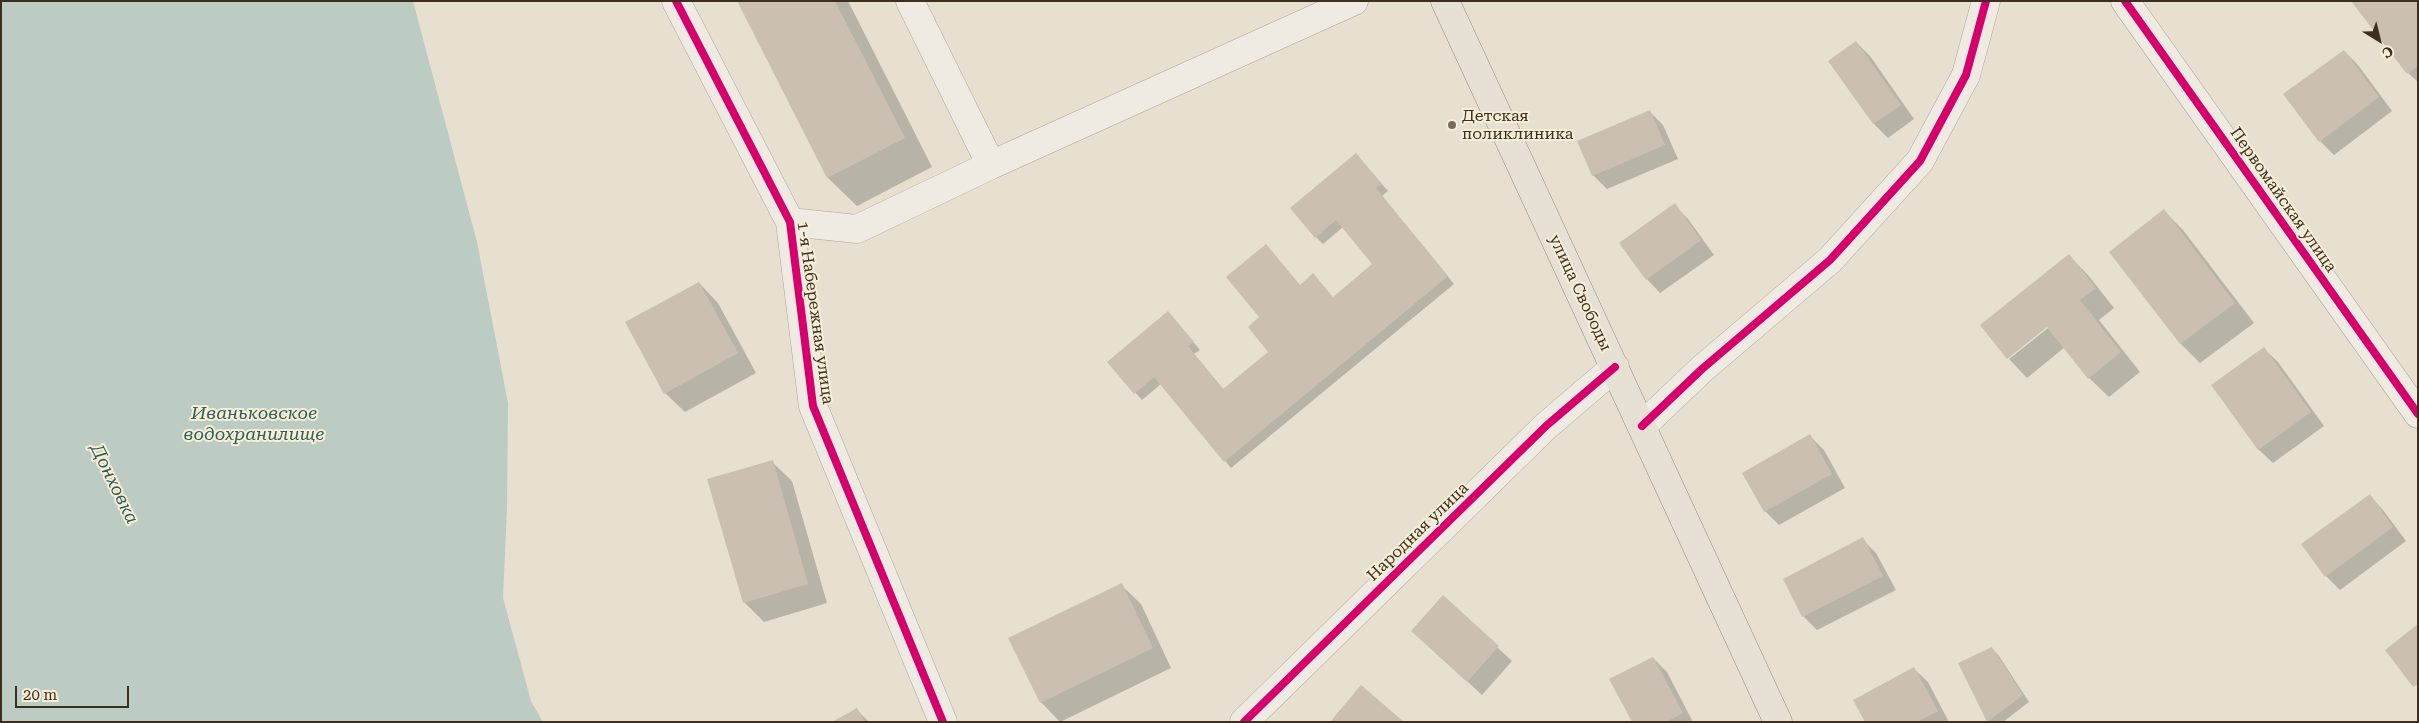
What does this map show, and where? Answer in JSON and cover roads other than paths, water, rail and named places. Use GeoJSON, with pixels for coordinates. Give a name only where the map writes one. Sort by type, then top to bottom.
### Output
{"type":"FeatureCollection","features":[{"type":"Feature","properties":{"kind":"main road","name":"улица Свободы"},"geometry":{"type":"LineString","coordinates":[[1445,1],[1778,722]]}},
{"type":"Feature","properties":{"kind":"street","name":"1-я Набережная улица"},"geometry":{"type":"LineString","coordinates":[[676,1],[790,222],[813,406],[943,722]]}},
{"type":"Feature","properties":{"kind":"street"},"geometry":{"type":"LineString","coordinates":[[910,1],[991,165]]}},
{"type":"Feature","properties":{"kind":"street"},"geometry":{"type":"LineString","coordinates":[[790,222],[857,229],[991,165],[1354,1]]}},
{"type":"Feature","properties":{"kind":"street"},"geometry":{"type":"LineString","coordinates":[[1642,426],[1702,369],[1830,260],[1920,161],[1966,75],[1986,1]]}},
{"type":"Feature","properties":{"kind":"street","name":"Первомайская улица"},"geometry":{"type":"LineString","coordinates":[[2125,1],[2418,414]]}},
{"type":"Feature","properties":{"kind":"street","name":"Народная улица"},"geometry":{"type":"LineString","coordinates":[[1244,722],[1546,426],[1615,367]]}},
{"type":"Feature","properties":{"kind":"water","name":"Иваньковское водохранилище"},"geometry":{"type":"Polygon","coordinates":[[[1,1],[413,1],[477,242],[508,403],[507,509],[503,598],[531,701],[543,722],[1,722],[1,1]]]}},
{"type":"Feature","properties":{"kind":"place","name":"Детская поликлиника"},"geometry":{"type":"Point","coordinates":[1452,125]}},
{"type":"Feature","properties":{"kind":"water label","name":"Донховка"},"geometry":{"type":"Point","coordinates":[114,484]}}]}
